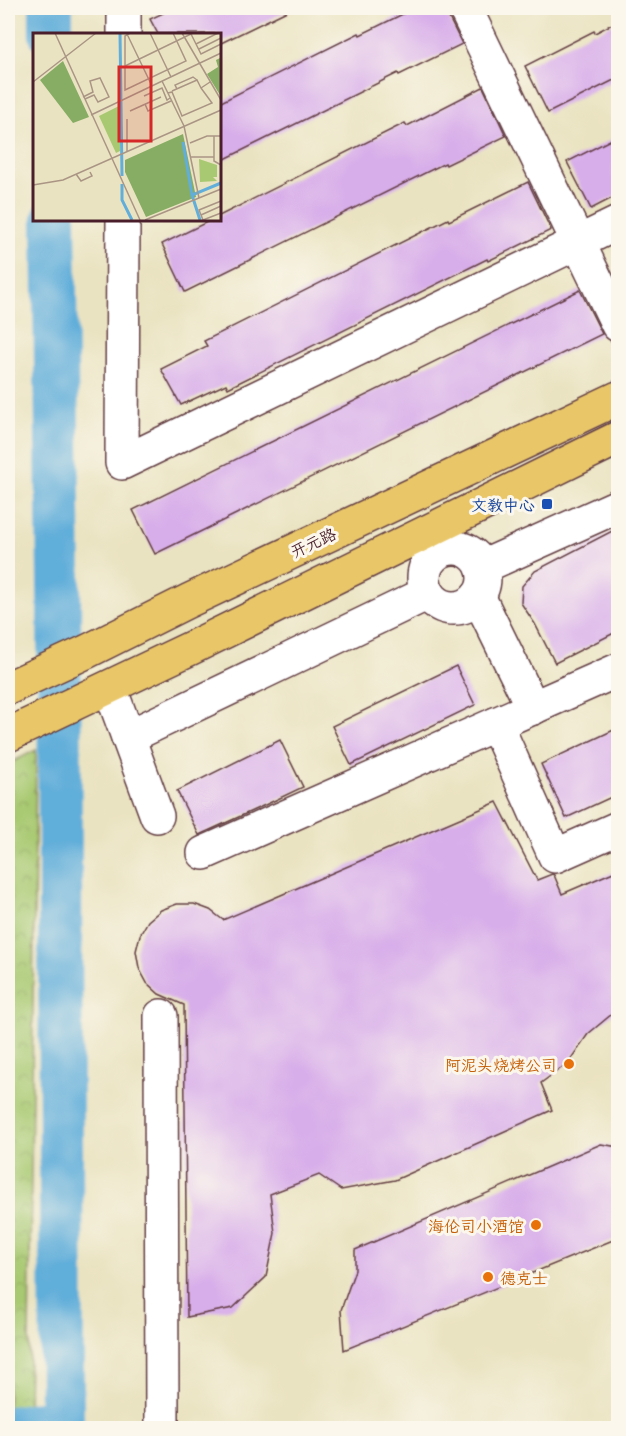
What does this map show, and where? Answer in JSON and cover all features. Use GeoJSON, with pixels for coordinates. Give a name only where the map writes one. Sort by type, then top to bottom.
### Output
{"type":"FeatureCollection","features":[{"type":"Feature","properties":{"kind":"main road","name":"开元路"},"geometry":{"type":"LineString","coordinates":[[12,686],[618,398]]}},
{"type":"Feature","properties":{"kind":"main road"},"geometry":{"type":"LineString","coordinates":[[12,733],[435,541],[618,438]]}},
{"type":"Feature","properties":{"kind":"street"},"geometry":{"type":"LineString","coordinates":[[124,8],[124,33]]}},
{"type":"Feature","properties":{"kind":"street"},"geometry":{"type":"LineString","coordinates":[[465,8],[618,326]]}},
{"type":"Feature","properties":{"kind":"street"},"geometry":{"type":"LineString","coordinates":[[123,220],[122,463],[618,223]]}},
{"type":"Feature","properties":{"kind":"street"},"geometry":{"type":"LineString","coordinates":[[618,506],[474,590],[453,608],[443,606],[428,593],[424,574],[433,557],[435,541],[470,553],[477,559],[474,590],[555,856],[618,828]]}},
{"type":"Feature","properties":{"kind":"street"},"geometry":{"type":"LineString","coordinates":[[128,737],[428,593]]}},
{"type":"Feature","properties":{"kind":"street"},"geometry":{"type":"LineString","coordinates":[[204,853],[618,670]]}},
{"type":"Feature","properties":{"kind":"street"},"geometry":{"type":"LineString","coordinates":[[98,693],[128,737],[157,816]]}},
{"type":"Feature","properties":{"kind":"street"},"geometry":{"type":"LineString","coordinates":[[161,1016],[162,1428]]}},
{"type":"Feature","properties":{"kind":"green space"},"geometry":{"type":"Polygon","coordinates":[[[36,750],[28,1428],[8,1428],[8,764],[36,750]]]}},
{"type":"Feature","properties":{"kind":"building"},"geometry":{"type":"Polygon","coordinates":[[[174,8],[293,8],[220,44],[220,33],[157,33],[150,19],[174,8]]]}},
{"type":"Feature","properties":{"kind":"building"},"geometry":{"type":"Polygon","coordinates":[[[415,8],[446,8],[462,44],[399,75],[398,73],[220,162],[220,102],[359,33],[360,35],[415,8]]]}},
{"type":"Feature","properties":{"kind":"building"},"geometry":{"type":"Polygon","coordinates":[[[618,21],[618,78],[548,113],[525,66],[618,21]]]}},
{"type":"Feature","properties":{"kind":"building"},"geometry":{"type":"Polygon","coordinates":[[[483,87],[506,136],[446,165],[445,163],[185,292],[162,244],[211,220],[220,220],[220,216],[405,123],[407,126],[483,87]]]}},
{"type":"Feature","properties":{"kind":"building"},"geometry":{"type":"Polygon","coordinates":[[[618,136],[618,195],[591,209],[567,162],[618,136]]]}},
{"type":"Feature","properties":{"kind":"building"},"geometry":{"type":"Polygon","coordinates":[[[528,182],[551,230],[488,261],[487,259],[228,388],[226,384],[181,405],[161,369],[207,346],[204,341],[448,219],[449,221],[528,182]]]}},
{"type":"Feature","properties":{"kind":"building"},"geometry":{"type":"Polygon","coordinates":[[[580,290],[602,334],[155,554],[133,510],[580,290]]]}},
{"type":"Feature","properties":{"kind":"building"},"geometry":{"type":"Polygon","coordinates":[[[618,528],[618,631],[555,663],[535,624],[521,603],[522,586],[535,571],[618,528]]]}},
{"type":"Feature","properties":{"kind":"building"},"geometry":{"type":"Polygon","coordinates":[[[456,666],[475,705],[351,765],[332,726],[456,666]]]}},
{"type":"Feature","properties":{"kind":"building"},"geometry":{"type":"Polygon","coordinates":[[[618,728],[618,794],[566,818],[541,764],[618,728]]]}},
{"type":"Feature","properties":{"kind":"building"},"geometry":{"type":"Polygon","coordinates":[[[280,740],[303,787],[199,835],[177,791],[280,740]]]}},
{"type":"Feature","properties":{"kind":"building"},"geometry":{"type":"Polygon","coordinates":[[[497,802],[537,880],[554,875],[562,894],[618,870],[618,1009],[588,1034],[568,1063],[541,1083],[552,1110],[395,1180],[341,1190],[319,1175],[270,1194],[275,1233],[266,1277],[233,1308],[187,1317],[184,1005],[159,994],[147,983],[139,968],[136,951],[140,935],[148,921],[161,910],[177,904],[194,904],[210,910],[223,920],[497,802]]]}},
{"type":"Feature","properties":{"kind":"building"},"geometry":{"type":"Polygon","coordinates":[[[601,1144],[618,1147],[618,1238],[344,1350],[341,1310],[355,1270],[355,1250],[601,1144]]]}},
{"type":"Feature","properties":{"kind":"waterway"},"geometry":{"type":"LineString","coordinates":[[51,8],[51,33]]}},
{"type":"Feature","properties":{"kind":"waterway"},"geometry":{"type":"LineString","coordinates":[[54,220],[59,579],[62,1428]]}},
{"type":"Feature","properties":{"kind":"waterway"},"geometry":{"type":"LineString","coordinates":[[11,1428],[61,1420]]}},
{"type":"Feature","properties":{"kind":"place","name":"文教中心"},"geometry":{"type":"Point","coordinates":[547,504]}},
{"type":"Feature","properties":{"kind":"place","name":"阿泥头烧烤公司"},"geometry":{"type":"Point","coordinates":[569,1064]}},
{"type":"Feature","properties":{"kind":"place","name":"海伦司小酒馆"},"geometry":{"type":"Point","coordinates":[536,1225]}},
{"type":"Feature","properties":{"kind":"place","name":"德克士"},"geometry":{"type":"Point","coordinates":[488,1277]}}]}
